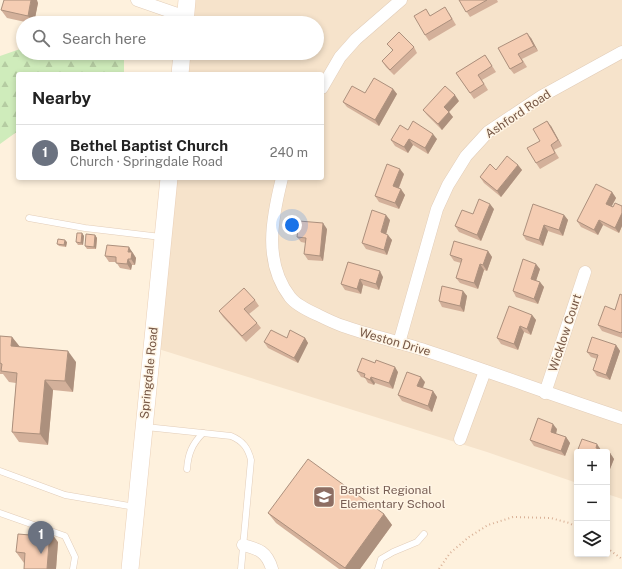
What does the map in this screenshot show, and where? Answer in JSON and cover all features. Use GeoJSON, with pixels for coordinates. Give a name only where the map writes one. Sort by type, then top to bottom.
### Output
{"type":"FeatureCollection","features":[{"type":"Feature","properties":{"kind":"main road"},"geometry":{"type":"LineString","coordinates":[[186,16],[188,0]]}},
{"type":"Feature","properties":{"kind":"main road"},"geometry":{"type":"LineString","coordinates":[[180,72],[181,60]]}},
{"type":"Feature","properties":{"kind":"main road","name":"Springdale Road"},"geometry":{"type":"LineString","coordinates":[[130,569],[169,180]]}},
{"type":"Feature","properties":{"kind":"street"},"geometry":{"type":"LineString","coordinates":[[137,0],[175,16]]}},
{"type":"Feature","properties":{"kind":"street"},"geometry":{"type":"LineString","coordinates":[[324,85],[340,57],[356,39],[401,0]]}},
{"type":"Feature","properties":{"kind":"street","name":"Ashford Road"},"geometry":{"type":"LineString","coordinates":[[399,343],[437,209],[448,185],[466,156],[488,132],[542,96],[622,52]]}},
{"type":"Feature","properties":{"kind":"street","name":"Weston Drive"},"geometry":{"type":"LineString","coordinates":[[282,180],[272,226],[272,250],[276,269],[282,284],[291,299],[307,310],[342,326],[429,351],[545,393],[622,418]]}},
{"type":"Feature","properties":{"kind":"street","name":"Wicklow Court"},"geometry":{"type":"LineString","coordinates":[[545,393],[585,272]]}},
{"type":"Feature","properties":{"kind":"street"},"geometry":{"type":"LineString","coordinates":[[460,439],[485,371]]}},
{"type":"Feature","properties":{"kind":"street"},"geometry":{"type":"LineString","coordinates":[[243,545],[256,548],[262,552],[267,557],[272,569]]}},
{"type":"Feature","properties":{"kind":"lane"},"geometry":{"type":"LineString","coordinates":[[29,218],[85,228],[163,237]]}},
{"type":"Feature","properties":{"kind":"lane"},"geometry":{"type":"LineString","coordinates":[[144,427],[231,436],[238,439],[245,445],[251,460],[241,569]]}},
{"type":"Feature","properties":{"kind":"lane"},"geometry":{"type":"LineString","coordinates":[[187,469],[189,451],[194,441],[203,433]]}},
{"type":"Feature","properties":{"kind":"lane"},"geometry":{"type":"LineString","coordinates":[[0,471],[65,495],[136,507]]}},
{"type":"Feature","properties":{"kind":"lane"},"geometry":{"type":"LineString","coordinates":[[0,513],[65,536],[75,557],[73,569]]}},
{"type":"Feature","properties":{"kind":"lane"},"geometry":{"type":"LineString","coordinates":[[378,569],[381,559],[393,552],[417,542],[424,534]]}},
{"type":"Feature","properties":{"kind":"path"},"geometry":{"type":"LineString","coordinates":[[439,569],[450,553],[469,537],[488,525],[513,517],[551,518],[574,526]]}},
{"type":"Feature","properties":{"kind":"path"},"geometry":{"type":"LineString","coordinates":[[610,550],[622,559]]}},
{"type":"Feature","properties":{"kind":"shaded area"},"geometry":{"type":"Polygon","coordinates":[[[188,0],[622,0],[622,499],[610,495],[610,449],[574,449],[574,482],[487,452],[152,347],[169,180],[324,180],[324,72],[180,72],[181,60],[324,60],[324,16],[187,16],[188,0]]]}},
{"type":"Feature","properties":{"kind":"green space"},"geometry":{"type":"Polygon","coordinates":[[[16,50],[16,60],[124,60],[124,72],[16,72],[16,132],[0,144],[0,56],[16,50]]]}},
{"type":"Feature","properties":{"kind":"building"},"geometry":{"type":"Polygon","coordinates":[[[4,0],[31,0],[28,16],[1,10],[4,0]]]}},
{"type":"Feature","properties":{"kind":"building"},"geometry":{"type":"Polygon","coordinates":[[[459,0],[487,0],[466,12],[459,0]]]}},
{"type":"Feature","properties":{"kind":"building"},"geometry":{"type":"Polygon","coordinates":[[[445,7],[452,19],[425,35],[414,16],[426,9],[430,16],[445,7]]]}},
{"type":"Feature","properties":{"kind":"building"},"geometry":{"type":"Polygon","coordinates":[[[399,32],[414,47],[390,70],[382,61],[393,50],[387,44],[399,32]]]}},
{"type":"Feature","properties":{"kind":"building"},"geometry":{"type":"Polygon","coordinates":[[[527,33],[534,46],[518,54],[523,62],[510,69],[498,48],[527,33]]]}},
{"type":"Feature","properties":{"kind":"building"},"geometry":{"type":"Polygon","coordinates":[[[485,55],[492,66],[478,75],[484,84],[470,93],[456,73],[485,55]]]}},
{"type":"Feature","properties":{"kind":"building"},"geometry":{"type":"Polygon","coordinates":[[[374,78],[393,89],[375,120],[343,102],[352,86],[365,93],[374,78]]]}},
{"type":"Feature","properties":{"kind":"building"},"geometry":{"type":"Polygon","coordinates":[[[445,86],[455,95],[444,107],[449,112],[438,124],[423,110],[445,86]]]}},
{"type":"Feature","properties":{"kind":"building"},"geometry":{"type":"Polygon","coordinates":[[[413,121],[433,134],[425,148],[409,139],[404,147],[391,140],[400,125],[408,130],[413,121]]]}},
{"type":"Feature","properties":{"kind":"building"},"geometry":{"type":"Polygon","coordinates":[[[547,121],[558,140],[551,145],[555,153],[536,163],[527,148],[540,141],[533,129],[547,121]]]}},
{"type":"Feature","properties":{"kind":"building"},"geometry":{"type":"Polygon","coordinates":[[[507,156],[518,165],[497,191],[480,177],[490,164],[496,170],[507,156]]]}},
{"type":"Feature","properties":{"kind":"building"},"geometry":{"type":"Polygon","coordinates":[[[387,164],[400,169],[393,186],[401,189],[395,203],[375,196],[387,164]]]}},
{"type":"Feature","properties":{"kind":"building"},"geometry":{"type":"Polygon","coordinates":[[[596,184],[612,192],[606,204],[613,207],[615,203],[622,206],[622,213],[615,228],[599,220],[594,230],[577,221],[596,184]]]}},
{"type":"Feature","properties":{"kind":"building"},"geometry":{"type":"Polygon","coordinates":[[[479,199],[490,204],[477,235],[455,226],[462,210],[473,214],[479,199]]]}},
{"type":"Feature","properties":{"kind":"building"},"geometry":{"type":"Polygon","coordinates":[[[533,204],[564,215],[559,230],[544,225],[539,240],[523,235],[533,204]]]}},
{"type":"Feature","properties":{"kind":"building"},"geometry":{"type":"Polygon","coordinates":[[[372,210],[386,215],[381,232],[388,235],[384,250],[362,243],[372,210]]]}},
{"type":"Feature","properties":{"kind":"building"},"geometry":{"type":"Polygon","coordinates":[[[299,221],[323,223],[320,256],[304,254],[306,238],[297,237],[299,221]]]}},
{"type":"Feature","properties":{"kind":"building"},"geometry":{"type":"Polygon","coordinates":[[[77,233],[82,233],[81,243],[76,242],[77,233]]]}},
{"type":"Feature","properties":{"kind":"building"},"geometry":{"type":"Polygon","coordinates":[[[86,234],[95,235],[94,247],[85,246],[86,234]]]}},
{"type":"Feature","properties":{"kind":"building"},"geometry":{"type":"Polygon","coordinates":[[[58,239],[65,240],[64,245],[57,244],[58,239]]]}},
{"type":"Feature","properties":{"kind":"building"},"geometry":{"type":"Polygon","coordinates":[[[454,241],[488,251],[483,265],[480,264],[474,283],[456,278],[462,259],[450,255],[454,241]]]}},
{"type":"Feature","properties":{"kind":"building"},"geometry":{"type":"Polygon","coordinates":[[[107,245],[129,247],[128,252],[132,252],[131,259],[128,259],[127,264],[116,263],[116,257],[105,256],[107,245]]]}},
{"type":"Feature","properties":{"kind":"building"},"geometry":{"type":"Polygon","coordinates":[[[523,259],[536,264],[531,279],[540,282],[534,299],[513,291],[523,259]]]}},
{"type":"Feature","properties":{"kind":"building"},"geometry":{"type":"Polygon","coordinates":[[[348,262],[380,271],[376,284],[360,279],[357,289],[341,284],[348,262]]]}},
{"type":"Feature","properties":{"kind":"building"},"geometry":{"type":"Polygon","coordinates":[[[442,286],[463,291],[460,306],[439,301],[442,286]]]}},
{"type":"Feature","properties":{"kind":"building"},"geometry":{"type":"Polygon","coordinates":[[[244,288],[255,300],[244,309],[257,323],[242,336],[219,311],[244,288]]]}},
{"type":"Feature","properties":{"kind":"building"},"geometry":{"type":"Polygon","coordinates":[[[620,294],[622,295],[621,333],[598,325],[605,306],[615,310],[620,294]]]}},
{"type":"Feature","properties":{"kind":"building"},"geometry":{"type":"Polygon","coordinates":[[[509,306],[532,315],[527,329],[520,326],[514,344],[497,338],[509,306]]]}},
{"type":"Feature","properties":{"kind":"building"},"geometry":{"type":"Polygon","coordinates":[[[271,330],[287,338],[290,330],[305,338],[294,358],[264,342],[271,330]]]}},
{"type":"Feature","properties":{"kind":"building"},"geometry":{"type":"Polygon","coordinates":[[[0,336],[12,337],[11,346],[68,351],[65,381],[45,380],[40,434],[12,432],[17,373],[1,371],[0,336]]]}},
{"type":"Feature","properties":{"kind":"building"},"geometry":{"type":"Polygon","coordinates":[[[592,337],[616,345],[606,375],[593,370],[598,355],[587,352],[592,337]]]}},
{"type":"Feature","properties":{"kind":"building"},"geometry":{"type":"Polygon","coordinates":[[[362,358],[375,363],[376,360],[395,367],[389,383],[371,377],[370,380],[364,377],[365,374],[357,371],[362,358]]]}},
{"type":"Feature","properties":{"kind":"building"},"geometry":{"type":"Polygon","coordinates":[[[407,372],[421,377],[417,386],[433,391],[428,406],[398,395],[407,372]]]}},
{"type":"Feature","properties":{"kind":"building"},"geometry":{"type":"Polygon","coordinates":[[[538,418],[553,424],[551,432],[566,437],[561,451],[530,440],[538,418]]]}},
{"type":"Feature","properties":{"kind":"building"},"geometry":{"type":"Polygon","coordinates":[[[582,439],[597,444],[596,448],[599,449],[578,449],[582,439]]]}},
{"type":"Feature","properties":{"kind":"building","name":"Baptist Regional Elementary School"},"geometry":{"type":"Polygon","coordinates":[[[308,459],[384,514],[345,568],[268,513],[308,459]]]}},
{"type":"Feature","properties":{"kind":"building"},"geometry":{"type":"Polygon","coordinates":[[[30,529],[50,531],[47,569],[24,569],[25,553],[16,552],[18,534],[30,535],[30,529]]]}},
{"type":"Feature","properties":{"kind":"place","name":"Baptist Regional Elementary School"},"geometry":{"type":"Point","coordinates":[324,497]}},
{"type":"Feature","properties":{"kind":"place","name":"Bethel Baptist Church"},"geometry":{"type":"Point","coordinates":[41,554]}}]}
